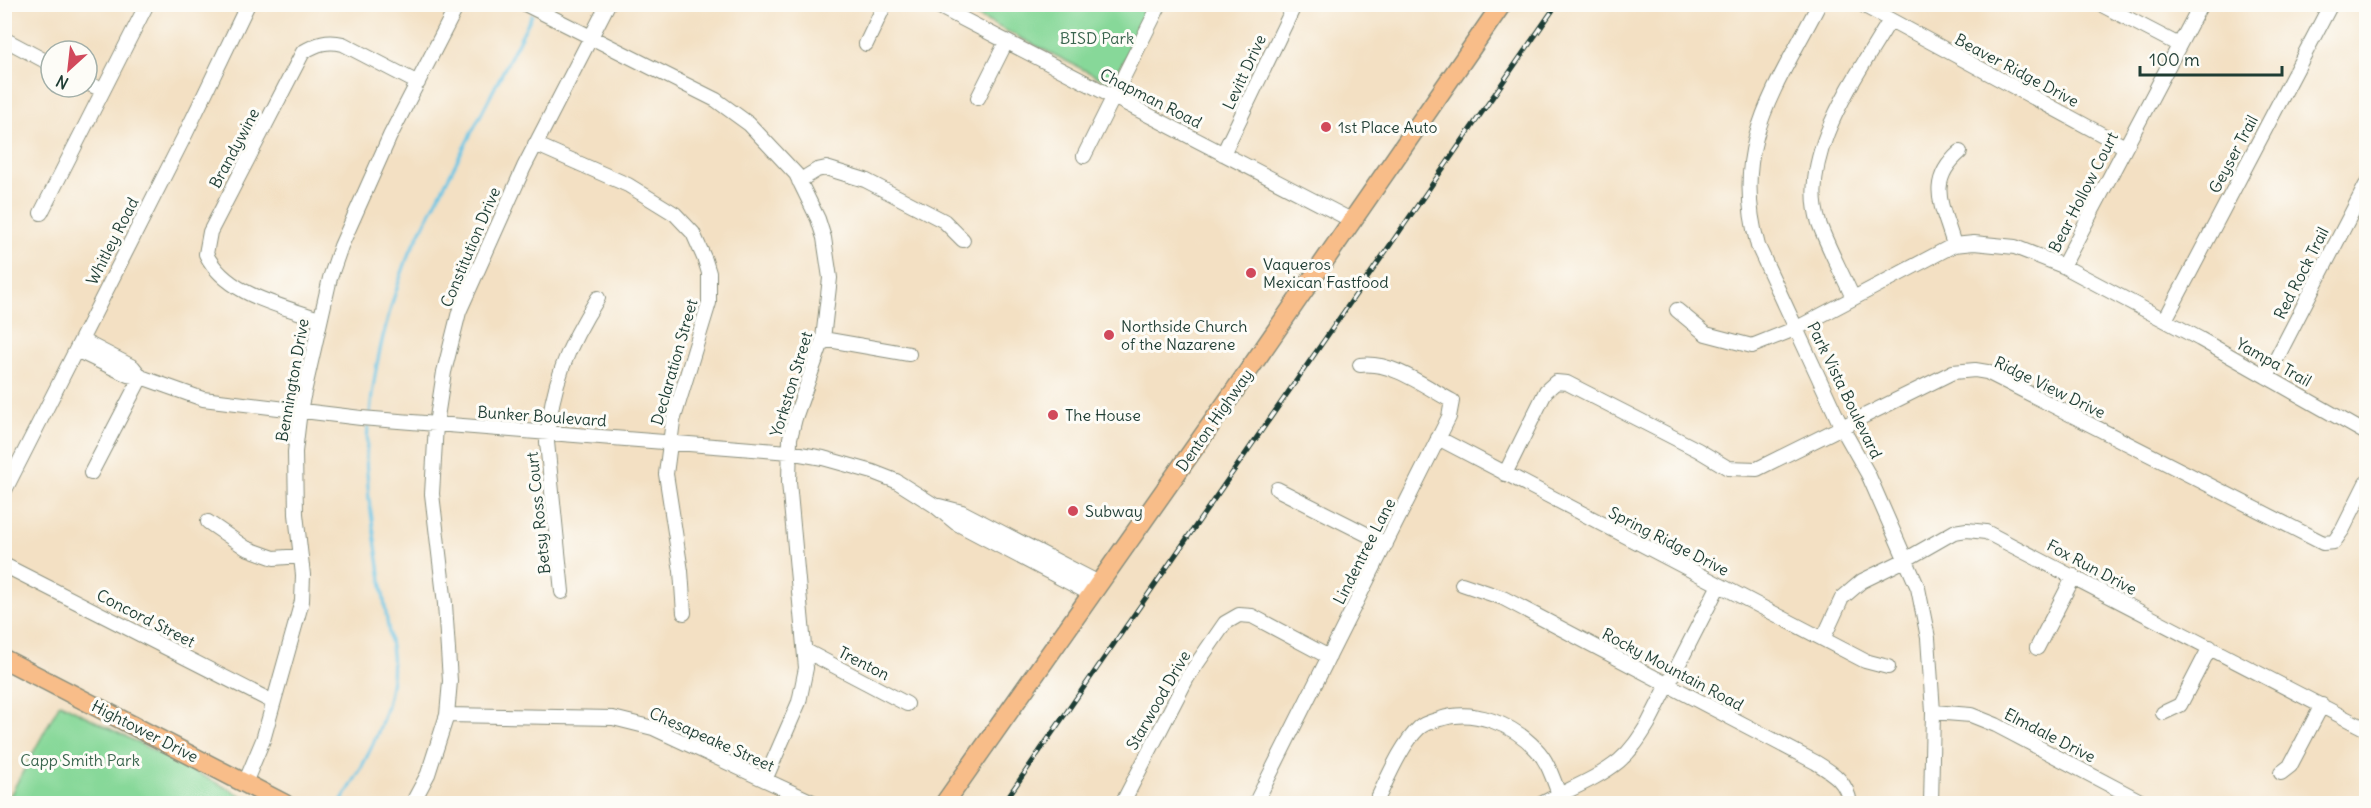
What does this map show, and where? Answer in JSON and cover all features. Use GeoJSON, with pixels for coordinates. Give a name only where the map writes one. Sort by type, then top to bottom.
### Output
{"type":"FeatureCollection","features":[{"type":"Feature","properties":{"kind":"main road","name":"Denton Highway"},"geometry":{"type":"LineString","coordinates":[[944,804],[1353,221],[1502,4]]}},
{"type":"Feature","properties":{"kind":"main road","name":"Hightower Drive"},"geometry":{"type":"LineString","coordinates":[[4,659],[285,804]]}},
{"type":"Feature","properties":{"kind":"street"},"geometry":{"type":"LineString","coordinates":[[41,213],[147,4]]}},
{"type":"Feature","properties":{"kind":"street","name":"Whitley Road"},"geometry":{"type":"LineString","coordinates":[[4,492],[186,133],[248,4]]}},
{"type":"Feature","properties":{"kind":"street","name":"Bennington Drive"},"geometry":{"type":"LineString","coordinates":[[245,783],[263,740],[302,601],[301,556],[296,514],[295,452],[300,410],[319,319],[341,246],[390,136],[459,4]]}},
{"type":"Feature","properties":{"kind":"street","name":"Yorkston Street"},"geometry":{"type":"LineString","coordinates":[[525,4],[716,100],[749,124],[786,162],[799,181],[818,219],[829,259],[830,278],[823,339],[795,418],[789,452],[789,482],[806,668],[799,702],[765,780]]}},
{"type":"Feature","properties":{"kind":"street","name":"Constitution Drive"},"geometry":{"type":"LineString","coordinates":[[415,803],[431,765],[447,715],[450,681],[445,604],[433,511],[436,424],[444,372],[459,312],[535,144],[608,4]]}},
{"type":"Feature","properties":{"kind":"street"},"geometry":{"type":"LineString","coordinates":[[866,44],[885,4]]}},
{"type":"Feature","properties":{"kind":"street","name":"Chapman Road"},"geometry":{"type":"LineString","coordinates":[[934,4],[1353,221]]}},
{"type":"Feature","properties":{"kind":"street"},"geometry":{"type":"LineString","coordinates":[[1084,156],[1160,4]]}},
{"type":"Feature","properties":{"kind":"street","name":"Levitt Drive"},"geometry":{"type":"LineString","coordinates":[[1223,154],[1294,4]]}},
{"type":"Feature","properties":{"kind":"street","name":"Park Vista Boulevard"},"geometry":{"type":"LineString","coordinates":[[1819,4],[1766,107],[1750,155],[1748,178],[1750,215],[1758,246],[1841,426],[1868,474],[1918,588],[1928,638],[1934,712],[1931,804]]}},
{"type":"Feature","properties":{"kind":"street","name":"Beaver Ridge Drive"},"geometry":{"type":"LineString","coordinates":[[1861,4],[2125,147]]}},
{"type":"Feature","properties":{"kind":"street"},"geometry":{"type":"LineString","coordinates":[[2100,4],[2180,45]]}},
{"type":"Feature","properties":{"kind":"street","name":"Bear Hollow Court"},"geometry":{"type":"LineString","coordinates":[[1677,310],[1706,334],[1752,346],[1797,328],[1954,245],[1974,243],[2015,247],[2069,269],[2125,147],[2201,4]]}},
{"type":"Feature","properties":{"kind":"street","name":"Geyser Trail"},"geometry":{"type":"LineString","coordinates":[[2165,320],[2331,4]]}},
{"type":"Feature","properties":{"kind":"street"},"geometry":{"type":"LineString","coordinates":[[1853,298],[1819,221],[1815,191],[1817,169],[1822,146],[1833,118],[1890,20]]}},
{"type":"Feature","properties":{"kind":"street"},"geometry":{"type":"LineString","coordinates":[[4,39],[39,58]]}},
{"type":"Feature","properties":{"kind":"street"},"geometry":{"type":"LineString","coordinates":[[978,98],[1006,42]]}},
{"type":"Feature","properties":{"kind":"street","name":"Brandywine"},"geometry":{"type":"LineString","coordinates":[[319,319],[250,294],[219,274],[206,254],[210,232],[303,52],[321,43],[343,44],[418,83]]}},
{"type":"Feature","properties":{"kind":"street","name":"Declaration Street"},"geometry":{"type":"LineString","coordinates":[[535,144],[628,185],[675,214],[693,233],[705,260],[709,273],[709,303],[673,421],[666,474],[681,571],[684,612]]}},
{"type":"Feature","properties":{"kind":"street"},"geometry":{"type":"LineString","coordinates":[[1954,245],[1938,189],[1944,168],[1960,152]]}},
{"type":"Feature","properties":{"kind":"street"},"geometry":{"type":"LineString","coordinates":[[799,181],[817,170],[826,168],[865,180],[944,221],[963,240]]}},
{"type":"Feature","properties":{"kind":"street","name":"Red Rock Trail"},"geometry":{"type":"LineString","coordinates":[[2267,377],[2367,185]]}},
{"type":"Feature","properties":{"kind":"street","name":"Yampa Trail"},"geometry":{"type":"LineString","coordinates":[[2069,269],[2367,433]]}},
{"type":"Feature","properties":{"kind":"street","name":"Betsy Ross Court"},"geometry":{"type":"LineString","coordinates":[[562,592],[554,528],[548,433],[553,397],[574,335],[598,298]]}},
{"type":"Feature","properties":{"kind":"street"},"geometry":{"type":"LineString","coordinates":[[823,339],[909,354]]}},
{"type":"Feature","properties":{"kind":"street","name":"Bunker Boulevard"},"geometry":{"type":"LineString","coordinates":[[78,345],[128,375],[141,377],[202,399],[436,424],[789,452],[823,458],[896,481],[934,505],[956,523],[1010,545],[1095,589]]}},
{"type":"Feature","properties":{"kind":"street","name":"Lindentree Lane"},"geometry":{"type":"LineString","coordinates":[[1255,804],[1449,417],[1452,401],[1391,369],[1373,363],[1360,365]]}},
{"type":"Feature","properties":{"kind":"street","name":"Ridge View Drive"},"geometry":{"type":"LineString","coordinates":[[1505,474],[1546,391],[1556,382],[1567,383],[1698,450],[1728,468],[1757,470],[1953,372],[1975,370],[1987,372],[2323,543],[2334,542],[2367,483]]}},
{"type":"Feature","properties":{"kind":"street"},"geometry":{"type":"LineString","coordinates":[[91,473],[141,377]]}},
{"type":"Feature","properties":{"kind":"street","name":"Spring Ridge Drive"},"geometry":{"type":"LineString","coordinates":[[1438,438],[1866,661],[1888,667]]}},
{"type":"Feature","properties":{"kind":"street"},"geometry":{"type":"LineString","coordinates":[[1277,489],[1386,544]]}},
{"type":"Feature","properties":{"kind":"street"},"geometry":{"type":"LineString","coordinates":[[207,522],[246,548],[274,558],[301,556]]}},
{"type":"Feature","properties":{"kind":"street","name":"Fox Run Drive"},"geometry":{"type":"LineString","coordinates":[[1823,639],[1842,598],[1862,581],[1954,532],[1967,530],[1986,532],[2367,729]]}},
{"type":"Feature","properties":{"kind":"street","name":"Concord Street"},"geometry":{"type":"LineString","coordinates":[[4,565],[273,702]]}},
{"type":"Feature","properties":{"kind":"street"},"geometry":{"type":"LineString","coordinates":[[2037,648],[2074,576]]}},
{"type":"Feature","properties":{"kind":"street","name":"Rocky Mountain Road"},"geometry":{"type":"LineString","coordinates":[[1462,584],[1503,598],[1837,775],[1846,786],[1850,804]]}},
{"type":"Feature","properties":{"kind":"street"},"geometry":{"type":"LineString","coordinates":[[1541,804],[1606,770],[1621,760],[1635,744],[1648,724],[1719,585]]}},
{"type":"Feature","properties":{"kind":"street","name":"Starwood Drive"},"geometry":{"type":"LineString","coordinates":[[1122,804],[1187,678],[1225,623],[1239,615],[1252,616],[1329,657]]}},
{"type":"Feature","properties":{"kind":"street"},"geometry":{"type":"LineString","coordinates":[[2163,713],[2180,705],[2210,647]]}},
{"type":"Feature","properties":{"kind":"street","name":"Trenton"},"geometry":{"type":"LineString","coordinates":[[806,651],[908,704]]}},
{"type":"Feature","properties":{"kind":"street"},"geometry":{"type":"LineString","coordinates":[[2281,773],[2290,766],[2322,705]]}},
{"type":"Feature","properties":{"kind":"street","name":"Elmdale Drive"},"geometry":{"type":"LineString","coordinates":[[1934,712],[1971,715],[1996,725],[2146,804]]}},
{"type":"Feature","properties":{"kind":"street"},"geometry":{"type":"LineString","coordinates":[[1375,804],[1408,741],[1421,726],[1449,716],[1466,714],[1507,727],[1535,748],[1549,769],[1559,794]]}},
{"type":"Feature","properties":{"kind":"street","name":"Chesapeake Street"},"geometry":{"type":"LineString","coordinates":[[447,715],[624,720],[654,728],[817,804]]}},
{"type":"Feature","properties":{"kind":"green space","name":"BISD Park"},"geometry":{"type":"Polygon","coordinates":[[[955,5],[1152,5],[1112,84],[955,5]]]}},
{"type":"Feature","properties":{"kind":"green space","name":"Capp Smith Park"},"geometry":{"type":"Polygon","coordinates":[[[60,703],[256,803],[6,803],[60,703]]]}},
{"type":"Feature","properties":{"kind":"waterway"},"geometry":{"type":"LineString","coordinates":[[370,413],[375,373],[384,333],[408,256],[532,15]]}},
{"type":"Feature","properties":{"kind":"waterway"},"geometry":{"type":"LineString","coordinates":[[340,804],[360,770],[378,732],[390,693],[392,673],[392,654],[369,499],[366,459],[368,427]]}},
{"type":"Feature","properties":{"kind":"railway"},"geometry":{"type":"LineString","coordinates":[[1003,804],[1557,4]]}},
{"type":"Feature","properties":{"kind":"place","name":"1st Place Auto"},"geometry":{"type":"Point","coordinates":[1326,127]}},
{"type":"Feature","properties":{"kind":"place","name":"Vaqueros Mexican Fastfood"},"geometry":{"type":"Point","coordinates":[1251,273]}},
{"type":"Feature","properties":{"kind":"place","name":"Northside Church of the Nazarene"},"geometry":{"type":"Point","coordinates":[1109,335]}},
{"type":"Feature","properties":{"kind":"place","name":"The House"},"geometry":{"type":"Point","coordinates":[1053,415]}},
{"type":"Feature","properties":{"kind":"place","name":"Subway"},"geometry":{"type":"Point","coordinates":[1073,511]}}]}
